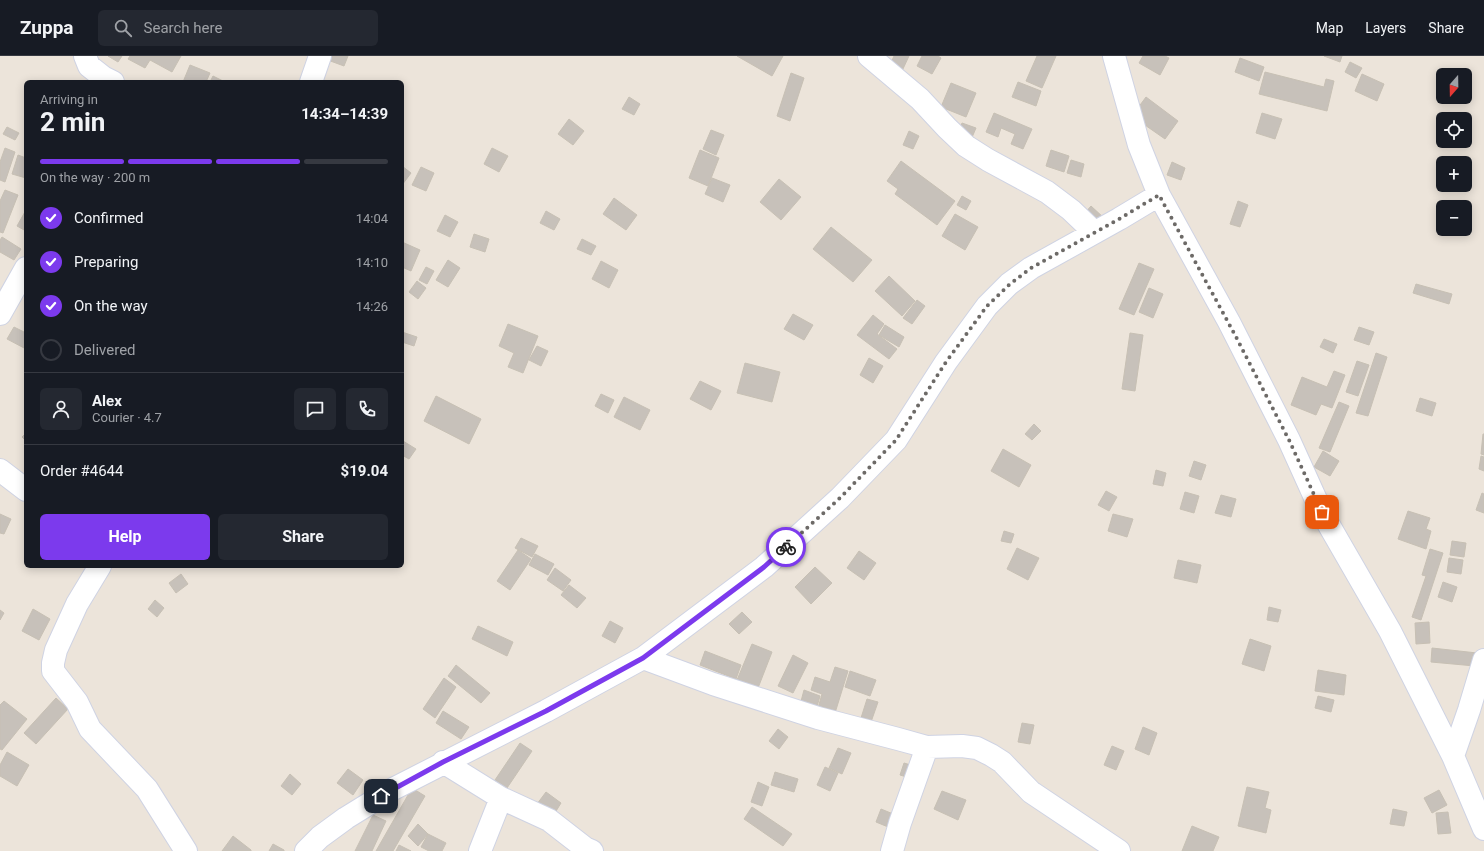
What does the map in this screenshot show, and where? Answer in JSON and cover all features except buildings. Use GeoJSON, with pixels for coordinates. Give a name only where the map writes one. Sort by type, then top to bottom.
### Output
{"type":"FeatureCollection","features":[{"type":"Feature","properties":{"kind":"street"},"geometry":{"type":"LineString","coordinates":[[85,56],[89,66],[109,80]]}},
{"type":"Feature","properties":{"kind":"street"},"geometry":{"type":"LineString","coordinates":[[312,80],[320,56]]}},
{"type":"Feature","properties":{"kind":"street"},"geometry":{"type":"LineString","coordinates":[[869,56],[920,99],[966,146],[988,160],[1047,192],[1071,210],[1094,232]]}},
{"type":"Feature","properties":{"kind":"street"},"geometry":{"type":"LineString","coordinates":[[1114,56],[1139,145],[1159,195],[1236,336],[1289,440],[1322,512],[1390,631],[1452,756],[1484,829]]}},
{"type":"Feature","properties":{"kind":"street"},"geometry":{"type":"LineString","coordinates":[[306,851],[346,818],[393,789],[443,762],[546,711],[643,658],[764,567],[840,498],[896,440],[946,362],[987,306],[1010,284],[1031,268],[1159,195]]}},
{"type":"Feature","properties":{"kind":"street"},"geometry":{"type":"LineString","coordinates":[[0,314],[24,272]]}},
{"type":"Feature","properties":{"kind":"street"},"geometry":{"type":"LineString","coordinates":[[0,470],[24,488]]}},
{"type":"Feature","properties":{"kind":"street"},"geometry":{"type":"LineString","coordinates":[[99,568],[77,604],[59,643],[53,663],[53,672],[77,702],[90,729],[147,789],[186,851]]}},
{"type":"Feature","properties":{"kind":"street"},"geometry":{"type":"LineString","coordinates":[[643,658],[713,684],[818,718],[927,747],[962,746],[977,748],[991,754],[1002,762],[1031,792],[1119,851]]}},
{"type":"Feature","properties":{"kind":"street"},"geometry":{"type":"LineString","coordinates":[[1452,756],[1469,710],[1484,660]]}},
{"type":"Feature","properties":{"kind":"street"},"geometry":{"type":"LineString","coordinates":[[892,851],[900,823],[927,747]]}},
{"type":"Feature","properties":{"kind":"street"},"geometry":{"type":"LineString","coordinates":[[443,762],[502,798],[549,820],[587,850]]}},
{"type":"Feature","properties":{"kind":"street"},"geometry":{"type":"LineString","coordinates":[[480,851],[502,798]]}},
{"type":"Feature","properties":{"kind":"way so far"},"geometry":{"type":"LineString","coordinates":[[786,547],[840,498],[896,440],[946,362],[987,306],[1010,284],[1031,268],[1159,195],[1235,335],[1289,440],[1322,512]]}},
{"type":"Feature","properties":{"kind":"route"},"geometry":{"type":"LineString","coordinates":[[381,796],[443,762],[546,711],[643,658],[764,567],[786,547]]}}]}
